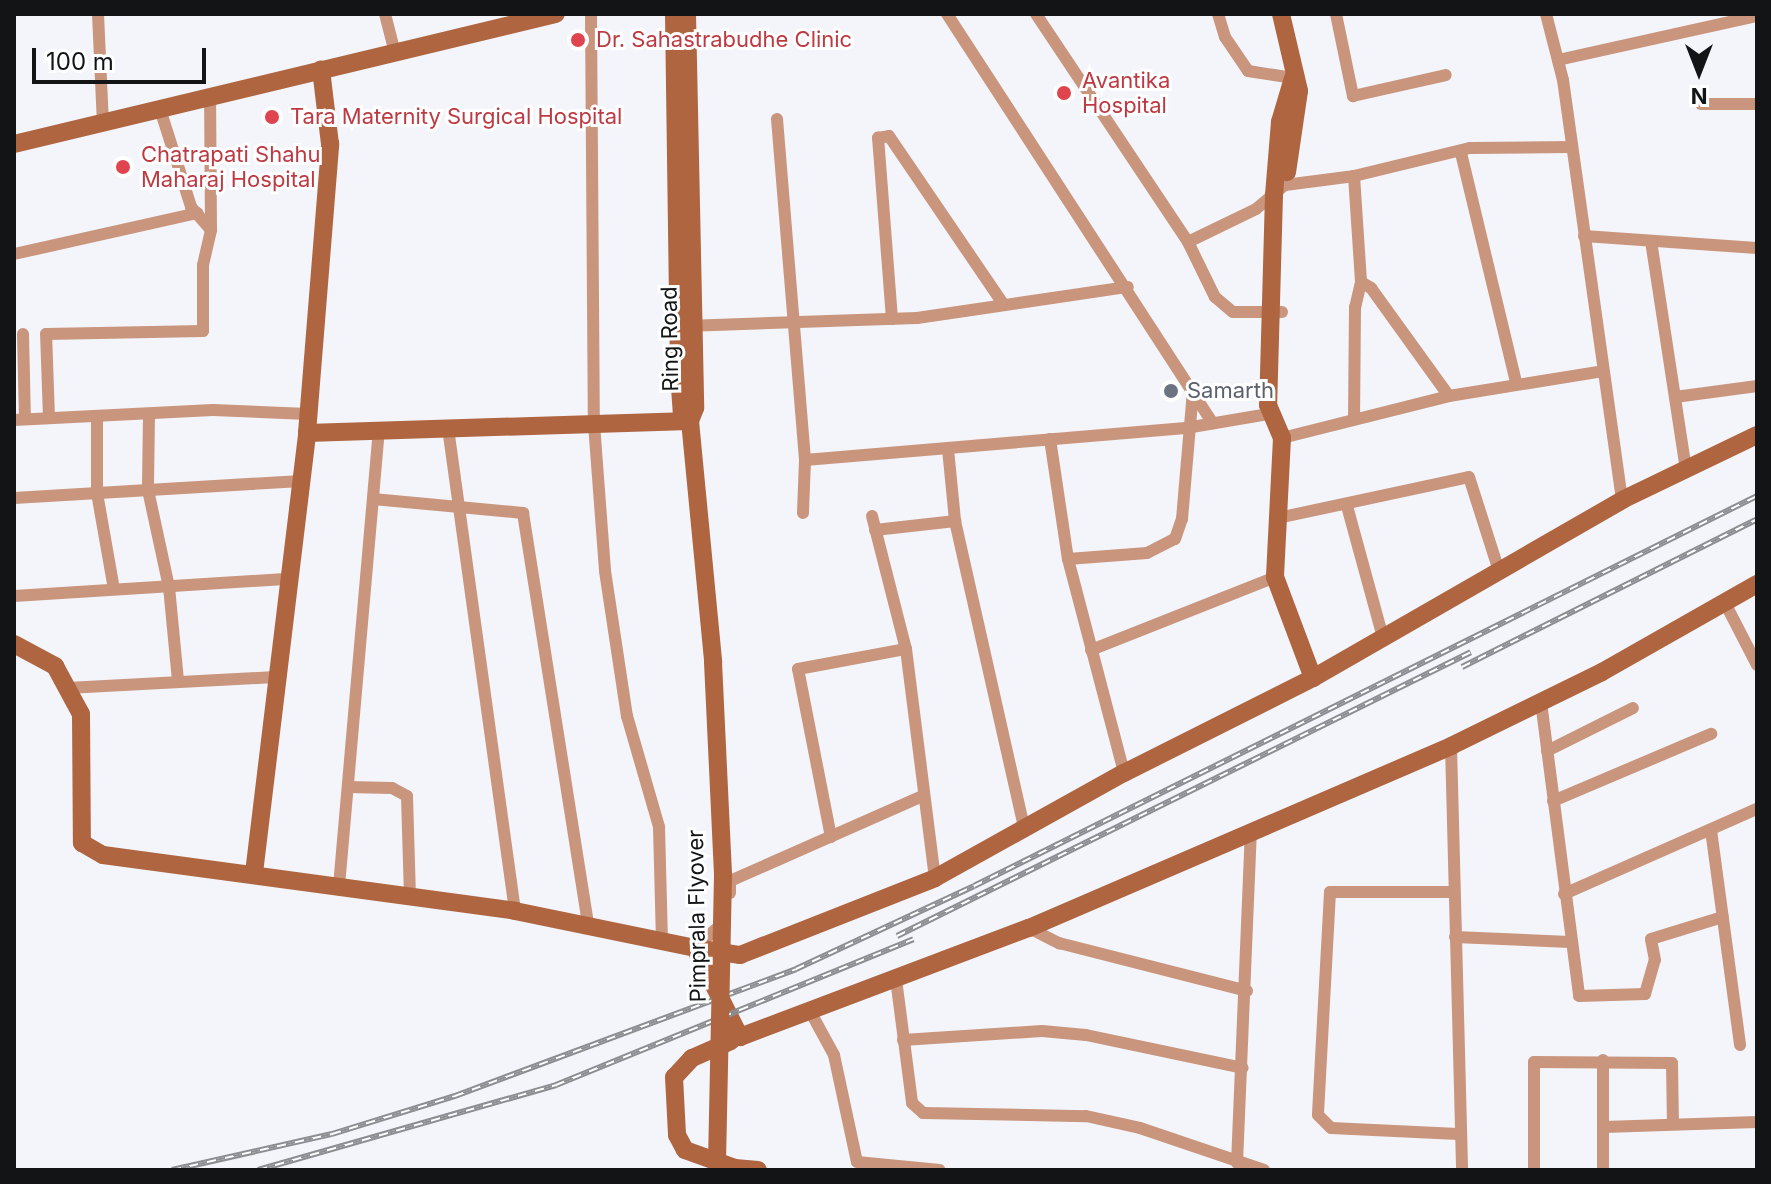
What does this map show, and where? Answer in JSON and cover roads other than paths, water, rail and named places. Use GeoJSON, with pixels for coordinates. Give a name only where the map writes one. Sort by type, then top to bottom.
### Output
{"type":"FeatureCollection","features":[{"type":"Feature","properties":{"kind":"main road"},"geometry":{"type":"LineString","coordinates":[[14,144],[555,14]]}},
{"type":"Feature","properties":{"kind":"main road"},"geometry":{"type":"LineString","coordinates":[[674,14],[686,326]]}},
{"type":"Feature","properties":{"kind":"main road","name":"Ring Road"},"geometry":{"type":"LineString","coordinates":[[687,14],[686,326],[695,408],[690,421],[713,662]]}},
{"type":"Feature","properties":{"kind":"main road"},"geometry":{"type":"LineString","coordinates":[[1281,14],[1293,78],[1299,91],[1279,190],[1277,312],[1280,405],[1274,413],[1282,438],[1275,577],[1313,678]]}},
{"type":"Feature","properties":{"kind":"main road"},"geometry":{"type":"LineString","coordinates":[[254,873],[275,677],[307,433],[330,144],[321,70]]}},
{"type":"Feature","properties":{"kind":"main road"},"geometry":{"type":"LineString","coordinates":[[307,433],[690,421]]}},
{"type":"Feature","properties":{"kind":"main road"},"geometry":{"type":"LineString","coordinates":[[14,644],[55,666],[81,714],[82,843],[103,855],[254,873],[515,911],[589,929],[740,955],[935,878],[1025,831],[1124,773],[1313,678],[1622,500],[1757,435]]}},
{"type":"Feature","properties":{"kind":"main road"},"geometry":{"type":"LineString","coordinates":[[758,1170],[735,1168],[685,1150],[673,1110],[674,1077],[692,1058],[1029,928],[1251,835],[1451,746],[1541,702],[1757,584]]}},
{"type":"Feature","properties":{"kind":"main road","name":"Pimprala Flyover"},"geometry":{"type":"LineString","coordinates":[[713,662],[723,876],[717,1170]]}},
{"type":"Feature","properties":{"kind":"main road"},"geometry":{"type":"LineString","coordinates":[[695,948],[740,1037]]}},
{"type":"Feature","properties":{"kind":"street"},"geometry":{"type":"LineString","coordinates":[[98,14],[103,123]]}},
{"type":"Feature","properties":{"kind":"street"},"geometry":{"type":"LineString","coordinates":[[385,14],[395,53]]}},
{"type":"Feature","properties":{"kind":"street"},"geometry":{"type":"LineString","coordinates":[[591,14],[594,424],[605,571],[627,716],[659,827],[662,943]]}},
{"type":"Feature","properties":{"kind":"street"},"geometry":{"type":"LineString","coordinates":[[947,14],[1128,287],[1213,423]]}},
{"type":"Feature","properties":{"kind":"street"},"geometry":{"type":"LineString","coordinates":[[1036,14],[1188,242],[1215,297],[1233,312],[1277,312]]}},
{"type":"Feature","properties":{"kind":"street"},"geometry":{"type":"LineString","coordinates":[[1218,14],[1225,37],[1248,71],[1293,78]]}},
{"type":"Feature","properties":{"kind":"street"},"geometry":{"type":"LineString","coordinates":[[1336,14],[1353,96],[1446,75]]}},
{"type":"Feature","properties":{"kind":"street"},"geometry":{"type":"LineString","coordinates":[[1546,14],[1558,60],[1572,147],[1622,500]]}},
{"type":"Feature","properties":{"kind":"street"},"geometry":{"type":"LineString","coordinates":[[1558,60],[1757,16]]}},
{"type":"Feature","properties":{"kind":"street"},"geometry":{"type":"LineString","coordinates":[[49,418],[46,334],[203,331],[203,265],[211,230],[210,97]]}},
{"type":"Feature","properties":{"kind":"street"},"geometry":{"type":"LineString","coordinates":[[1701,104],[1757,104]]}},
{"type":"Feature","properties":{"kind":"street"},"geometry":{"type":"LineString","coordinates":[[160,109],[197,213],[211,230]]}},
{"type":"Feature","properties":{"kind":"street"},"geometry":{"type":"LineString","coordinates":[[777,119],[805,460],[803,513]]}},
{"type":"Feature","properties":{"kind":"street"},"geometry":{"type":"LineString","coordinates":[[892,319],[878,138],[889,136],[1004,305]]}},
{"type":"Feature","properties":{"kind":"street"},"geometry":{"type":"LineString","coordinates":[[1188,242],[1256,209],[1279,190],[1354,176],[1389,164],[1461,153],[1470,148],[1572,147]]}},
{"type":"Feature","properties":{"kind":"street"},"geometry":{"type":"LineString","coordinates":[[1461,153],[1516,382]]}},
{"type":"Feature","properties":{"kind":"street"},"geometry":{"type":"LineString","coordinates":[[1354,176],[1361,282],[1355,307],[1354,419]]}},
{"type":"Feature","properties":{"kind":"street"},"geometry":{"type":"LineString","coordinates":[[14,254],[197,213]]}},
{"type":"Feature","properties":{"kind":"street"},"geometry":{"type":"LineString","coordinates":[[1584,236],[1757,248]]}},
{"type":"Feature","properties":{"kind":"street"},"geometry":{"type":"LineString","coordinates":[[1651,241],[1686,469]]}},
{"type":"Feature","properties":{"kind":"street"},"geometry":{"type":"LineString","coordinates":[[1361,282],[1371,288],[1449,396]]}},
{"type":"Feature","properties":{"kind":"street"},"geometry":{"type":"LineString","coordinates":[[686,326],[892,319],[1128,287]]}},
{"type":"Feature","properties":{"kind":"street"},"geometry":{"type":"LineString","coordinates":[[23,334],[20,419],[213,410],[308,414]]}},
{"type":"Feature","properties":{"kind":"street"},"geometry":{"type":"LineString","coordinates":[[1282,438],[1516,382],[1603,371]]}},
{"type":"Feature","properties":{"kind":"street"},"geometry":{"type":"LineString","coordinates":[[1675,397],[1757,386]]}},
{"type":"Feature","properties":{"kind":"street"},"geometry":{"type":"LineString","coordinates":[[1068,559],[1147,553],[1175,539],[1182,519],[1186,428],[1193,391]]}},
{"type":"Feature","properties":{"kind":"street"},"geometry":{"type":"LineString","coordinates":[[805,460],[1186,428],[1274,413]]}},
{"type":"Feature","properties":{"kind":"street"},"geometry":{"type":"LineString","coordinates":[[149,414],[148,490],[169,587],[178,681]]}},
{"type":"Feature","properties":{"kind":"street"},"geometry":{"type":"LineString","coordinates":[[97,416],[97,493],[114,589]]}},
{"type":"Feature","properties":{"kind":"street"},"geometry":{"type":"LineString","coordinates":[[448,428],[515,911]]}},
{"type":"Feature","properties":{"kind":"street"},"geometry":{"type":"LineString","coordinates":[[339,886],[379,431]]}},
{"type":"Feature","properties":{"kind":"street"},"geometry":{"type":"LineString","coordinates":[[1050,439],[1068,559],[1124,773]]}},
{"type":"Feature","properties":{"kind":"street"},"geometry":{"type":"LineString","coordinates":[[948,449],[955,521],[1025,831]]}},
{"type":"Feature","properties":{"kind":"street"},"geometry":{"type":"LineString","coordinates":[[1278,518],[1347,506],[1469,477],[1499,571]]}},
{"type":"Feature","properties":{"kind":"street"},"geometry":{"type":"LineString","coordinates":[[14,498],[301,481]]}},
{"type":"Feature","properties":{"kind":"street"},"geometry":{"type":"LineString","coordinates":[[373,499],[523,513],[589,929]]}},
{"type":"Feature","properties":{"kind":"street"},"geometry":{"type":"LineString","coordinates":[[1347,506],[1383,638]]}},
{"type":"Feature","properties":{"kind":"street"},"geometry":{"type":"LineString","coordinates":[[872,516],[906,649],[935,878]]}},
{"type":"Feature","properties":{"kind":"street"},"geometry":{"type":"LineString","coordinates":[[875,530],[955,521]]}},
{"type":"Feature","properties":{"kind":"street"},"geometry":{"type":"LineString","coordinates":[[1091,650],[1275,577]]}},
{"type":"Feature","properties":{"kind":"street"},"geometry":{"type":"LineString","coordinates":[[14,596],[288,579]]}},
{"type":"Feature","properties":{"kind":"street"},"geometry":{"type":"LineString","coordinates":[[1724,601],[1757,665]]}},
{"type":"Feature","properties":{"kind":"street"},"geometry":{"type":"LineString","coordinates":[[831,837],[798,669],[906,649]]}},
{"type":"Feature","properties":{"kind":"street"},"geometry":{"type":"LineString","coordinates":[[67,688],[275,677]]}},
{"type":"Feature","properties":{"kind":"street"},"geometry":{"type":"LineString","coordinates":[[1541,702],[1579,996],[1645,994],[1655,960],[1651,939],[1723,917]]}},
{"type":"Feature","properties":{"kind":"street"},"geometry":{"type":"LineString","coordinates":[[1547,751],[1633,708]]}},
{"type":"Feature","properties":{"kind":"street"},"geometry":{"type":"LineString","coordinates":[[1553,801],[1711,734]]}},
{"type":"Feature","properties":{"kind":"street"},"geometry":{"type":"LineString","coordinates":[[1451,746],[1458,1134],[1462,1170]]}},
{"type":"Feature","properties":{"kind":"street"},"geometry":{"type":"LineString","coordinates":[[348,787],[392,788],[407,796],[410,896]]}},
{"type":"Feature","properties":{"kind":"street"},"geometry":{"type":"LineString","coordinates":[[695,948],[730,916],[730,881],[923,796]]}},
{"type":"Feature","properties":{"kind":"street"},"geometry":{"type":"LineString","coordinates":[[1564,894],[1757,809]]}},
{"type":"Feature","properties":{"kind":"street"},"geometry":{"type":"LineString","coordinates":[[1711,830],[1740,1045]]}},
{"type":"Feature","properties":{"kind":"street"},"geometry":{"type":"LineString","coordinates":[[1237,1163],[1247,991],[1251,835]]}},
{"type":"Feature","properties":{"kind":"street"},"geometry":{"type":"LineString","coordinates":[[1454,892],[1330,892],[1318,1115],[1331,1128],[1458,1134]]}},
{"type":"Feature","properties":{"kind":"street"},"geometry":{"type":"LineString","coordinates":[[1029,928],[1059,943],[1247,991]]}},
{"type":"Feature","properties":{"kind":"street"},"geometry":{"type":"LineString","coordinates":[[1455,937],[1570,942]]}},
{"type":"Feature","properties":{"kind":"street"},"geometry":{"type":"LineString","coordinates":[[896,979],[912,1103],[923,1113],[1086,1116],[1140,1128],[1264,1170]]}},
{"type":"Feature","properties":{"kind":"street"},"geometry":{"type":"LineString","coordinates":[[810,1011],[834,1055],[857,1162],[940,1170]]}},
{"type":"Feature","properties":{"kind":"street"},"geometry":{"type":"LineString","coordinates":[[903,1040],[1042,1031],[1133,1042],[1243,1068]]}},
{"type":"Feature","properties":{"kind":"street"},"geometry":{"type":"LineString","coordinates":[[1603,1060],[1603,1170]]}},
{"type":"Feature","properties":{"kind":"street"},"geometry":{"type":"LineString","coordinates":[[1534,1170],[1534,1062],[1603,1060],[1672,1063],[1673,1124]]}},
{"type":"Feature","properties":{"kind":"street"},"geometry":{"type":"LineString","coordinates":[[1604,1127],[1757,1122]]}},
{"type":"Feature","properties":{"kind":"railway"},"geometry":{"type":"LineString","coordinates":[[172,1170],[332,1134],[455,1096],[796,969],[974,886],[1757,496]]}},
{"type":"Feature","properties":{"kind":"railway"},"geometry":{"type":"LineString","coordinates":[[1462,667],[1757,519]]}},
{"type":"Feature","properties":{"kind":"railway"},"geometry":{"type":"LineString","coordinates":[[897,936],[1471,652]]}},
{"type":"Feature","properties":{"kind":"railway"},"geometry":{"type":"LineString","coordinates":[[258,1170],[556,1085],[913,939]]}},
{"type":"Feature","properties":{"kind":"place","name":"Dr. Sahastrabudhe Clinic"},"geometry":{"type":"Point","coordinates":[578,40]}},
{"type":"Feature","properties":{"kind":"place","name":"Avantika Hospital"},"geometry":{"type":"Point","coordinates":[1064,93]}},
{"type":"Feature","properties":{"kind":"place","name":"Tara Maternity Surgical Hospital"},"geometry":{"type":"Point","coordinates":[272,117]}},
{"type":"Feature","properties":{"kind":"place","name":"Chatrapati Shahu Maharaj Hospital"},"geometry":{"type":"Point","coordinates":[123,167]}},
{"type":"Feature","properties":{"kind":"place","name":"Samarth"},"geometry":{"type":"Point","coordinates":[1171,391]}}]}
